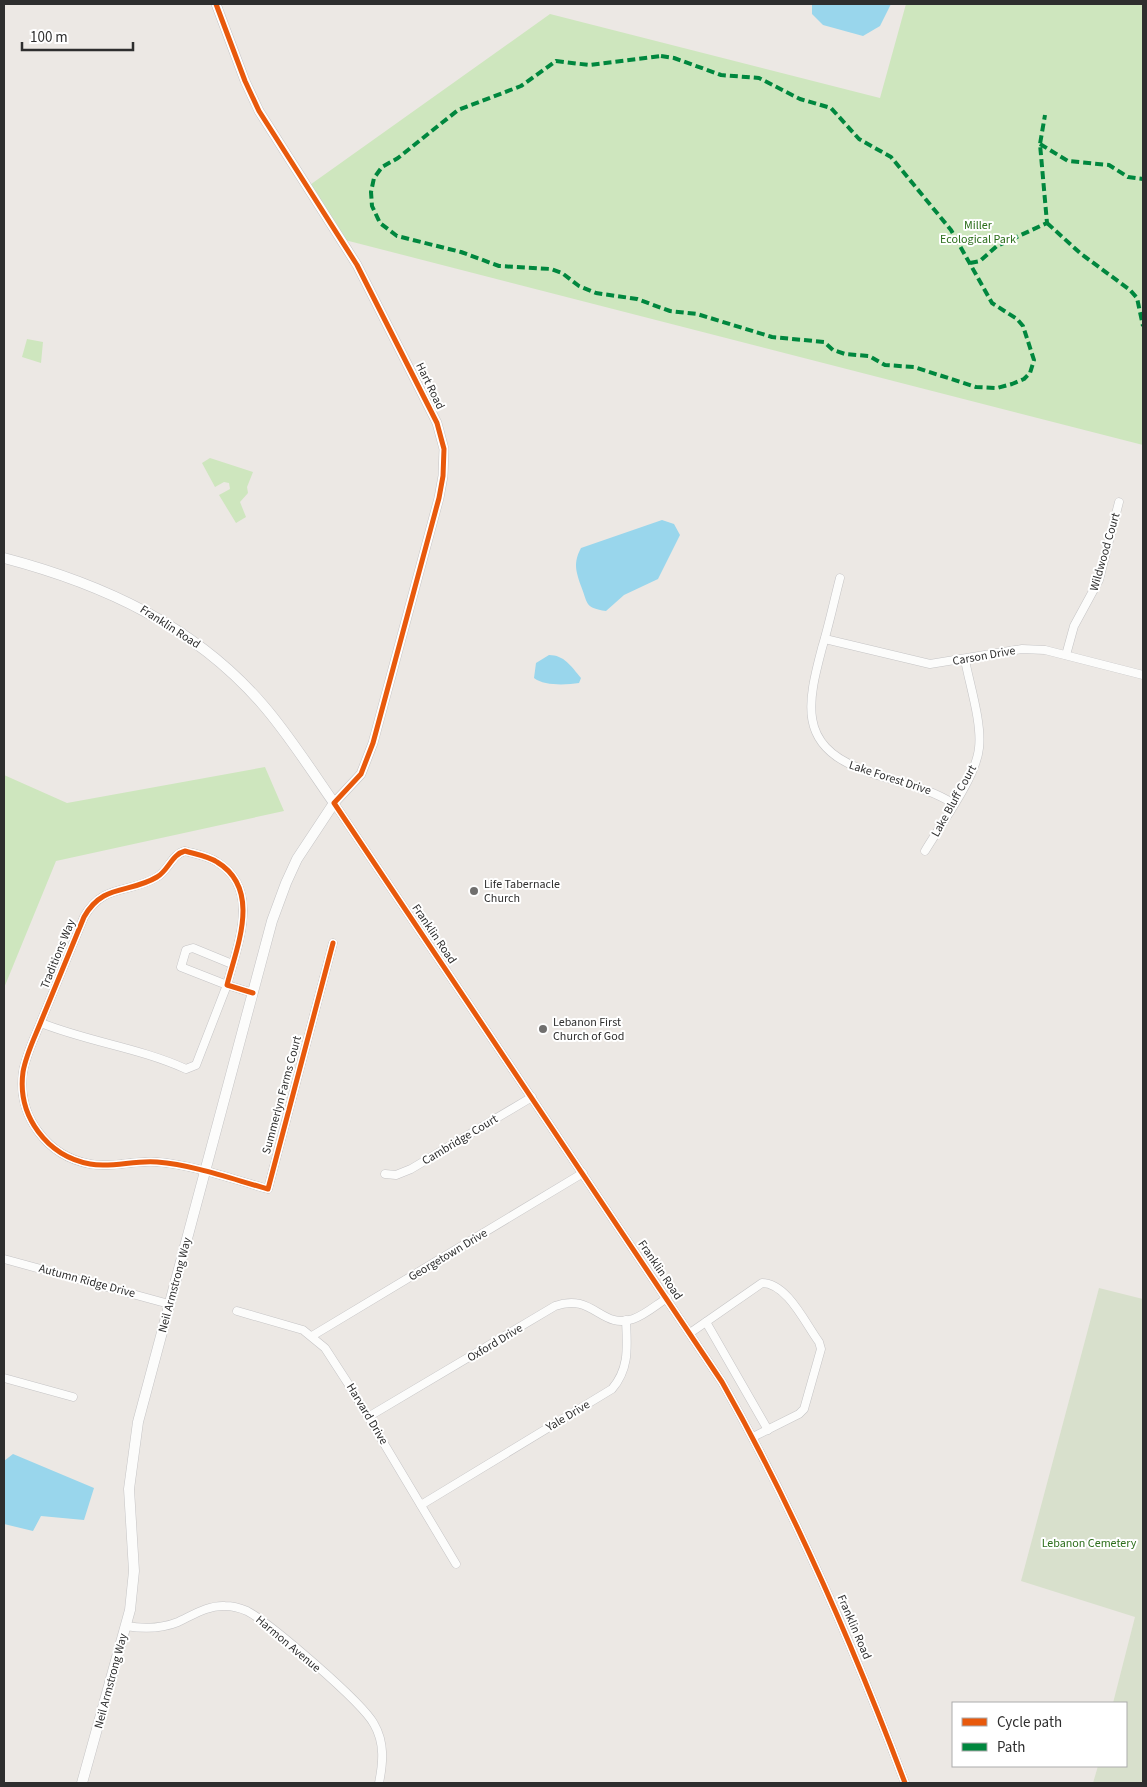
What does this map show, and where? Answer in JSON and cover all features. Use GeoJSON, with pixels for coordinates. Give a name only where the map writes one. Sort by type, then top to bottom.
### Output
{"type":"FeatureCollection","features":[{"type":"Feature","properties":{"kind":"main road","name":"Franklin Road"},"geometry":{"type":"LineString","coordinates":[[4,558],[66,576],[123,599],[194,642],[224,666],[264,705],[334,803]]}},
{"type":"Feature","properties":{"kind":"main road","name":"Neil Armstrong Way"},"geometry":{"type":"LineString","coordinates":[[82,1783],[126,1626],[134,1571],[129,1488],[131,1460],[138,1422],[272,921],[297,859],[334,803]]}},
{"type":"Feature","properties":{"kind":"street","name":"Hart Road"},"geometry":{"type":"LineString","coordinates":[[216,4],[245,81],[259,111],[357,265],[437,423],[444,449],[444,465],[439,498],[373,744],[361,774],[334,803]]}},
{"type":"Feature","properties":{"kind":"street","name":"Wildwood Court"},"geometry":{"type":"LineString","coordinates":[[1066,655],[1074,626],[1099,580],[1119,502]]}},
{"type":"Feature","properties":{"kind":"street","name":"Lake Forest Drive"},"geometry":{"type":"LineString","coordinates":[[840,578],[810,701],[813,723],[826,747],[848,764],[922,787],[954,804]]}},
{"type":"Feature","properties":{"kind":"street","name":"Carson Drive"},"geometry":{"type":"LineString","coordinates":[[825,639],[924,664],[966,660],[1034,648],[1143,675]]}},
{"type":"Feature","properties":{"kind":"street","name":"Lake Bluff Court"},"geometry":{"type":"LineString","coordinates":[[925,851],[971,775],[979,748],[966,660]]}},
{"type":"Feature","properties":{"kind":"street","name":"Franklin Road"},"geometry":{"type":"LineString","coordinates":[[334,803],[722,1382],[753,1437],[825,1583],[905,1783]]}},
{"type":"Feature","properties":{"kind":"street","name":"Traditions Way"},"geometry":{"type":"LineString","coordinates":[[41,1023],[94,1041],[135,1050],[186,1069],[196,1065],[227,985],[245,911],[242,894],[232,876],[217,862],[185,851],[180,852],[163,873],[155,879],[94,900],[84,917],[41,1023],[26,1060],[23,1092],[25,1106],[33,1124],[56,1150],[74,1161],[104,1166],[130,1162],[156,1162],[205,1172]]}},
{"type":"Feature","properties":{"kind":"street","name":"Summerlyn Farms Court"},"geometry":{"type":"LineString","coordinates":[[205,1172],[268,1189],[333,943]]}},
{"type":"Feature","properties":{"kind":"street"},"geometry":{"type":"LineString","coordinates":[[232,964],[193,948],[186,950],[182,957],[181,967],[227,985],[253,992]]}},
{"type":"Feature","properties":{"kind":"street","name":"Cambridge Court"},"geometry":{"type":"LineString","coordinates":[[384,1174],[396,1174],[411,1169],[532,1097]]}},
{"type":"Feature","properties":{"kind":"street","name":"Georgetown Drive"},"geometry":{"type":"LineString","coordinates":[[312,1336],[583,1173]]}},
{"type":"Feature","properties":{"kind":"street","name":"Autumn Ridge Drive"},"geometry":{"type":"LineString","coordinates":[[4,1259],[170,1304]]}},
{"type":"Feature","properties":{"kind":"street"},"geometry":{"type":"LineString","coordinates":[[690,1333],[762,1283],[771,1283],[783,1290],[819,1342],[821,1349],[804,1409],[799,1414],[753,1437]]}},
{"type":"Feature","properties":{"kind":"street"},"geometry":{"type":"LineString","coordinates":[[626,1320],[638,1316],[667,1298]]}},
{"type":"Feature","properties":{"kind":"street","name":"Oxford Drive"},"geometry":{"type":"LineString","coordinates":[[368,1417],[550,1309],[565,1303],[581,1303],[610,1319],[626,1320]]}},
{"type":"Feature","properties":{"kind":"street","name":"Harvard Drive"},"geometry":{"type":"LineString","coordinates":[[237,1311],[287,1324],[312,1336],[334,1360],[456,1564]]}},
{"type":"Feature","properties":{"kind":"street","name":"Yale Drive"},"geometry":{"type":"LineString","coordinates":[[421,1505],[612,1389],[622,1376],[625,1366],[626,1320]]}},
{"type":"Feature","properties":{"kind":"street"},"geometry":{"type":"LineString","coordinates":[[706,1322],[768,1430]]}},
{"type":"Feature","properties":{"kind":"street"},"geometry":{"type":"LineString","coordinates":[[4,1378],[73,1397]]}},
{"type":"Feature","properties":{"kind":"street","name":"Harmon Avenue"},"geometry":{"type":"LineString","coordinates":[[126,1626],[159,1628],[204,1610],[224,1606],[238,1608],[256,1616],[340,1688],[368,1715],[378,1733],[381,1744],[383,1760],[379,1783]]}},
{"type":"Feature","properties":{"kind":"green space","name":"Miller Ecological Park"},"geometry":{"type":"Polygon","coordinates":[[[906,4],[1143,4],[1143,445],[341,239],[307,187],[550,14],[880,98],[906,4]]]}},
{"type":"Feature","properties":{"kind":"green space"},"geometry":{"type":"Polygon","coordinates":[[[27,339],[43,342],[41,363],[22,357],[27,339]]]}},
{"type":"Feature","properties":{"kind":"green space"},"geometry":{"type":"Polygon","coordinates":[[[210,458],[253,472],[247,487],[248,493],[240,502],[246,517],[236,523],[219,495],[230,489],[229,483],[224,482],[215,487],[202,463],[210,458]]]}},
{"type":"Feature","properties":{"kind":"green space"},"geometry":{"type":"Polygon","coordinates":[[[265,767],[284,811],[56,861],[4,988],[4,775],[67,803],[265,767]]]}},
{"type":"Feature","properties":{"kind":"green space","name":"Lebanon Cemetery"},"geometry":{"type":"Polygon","coordinates":[[[1099,1288],[1143,1299],[1143,1783],[1093,1783],[1098,1767],[1127,1767],[1127,1702],[1113,1702],[1135,1617],[1021,1581],[1099,1288]]]}},
{"type":"Feature","properties":{"kind":"water"},"geometry":{"type":"Polygon","coordinates":[[[812,4],[891,4],[880,26],[863,36],[823,25],[812,14],[812,4]]]}},
{"type":"Feature","properties":{"kind":"water"},"geometry":{"type":"Polygon","coordinates":[[[662,520],[674,524],[680,535],[658,579],[624,595],[606,611],[591,607],[586,601],[577,571],[576,563],[581,548],[662,520]]]}},
{"type":"Feature","properties":{"kind":"water"},"geometry":{"type":"Polygon","coordinates":[[[549,655],[554,655],[567,662],[581,678],[579,683],[549,684],[534,678],[536,663],[549,655]]]}},
{"type":"Feature","properties":{"kind":"water"},"geometry":{"type":"Polygon","coordinates":[[[13,1454],[94,1488],[84,1520],[41,1516],[33,1531],[4,1524],[4,1461],[13,1454]]]}},
{"type":"Feature","properties":{"kind":"marked path"},"geometry":{"type":"LineString","coordinates":[[661,56],[674,58],[721,75],[759,78],[800,99],[831,108],[859,139],[891,157],[951,230],[992,303],[1017,319],[1023,326],[1034,360],[1030,373],[1024,379],[997,388],[976,387],[914,367],[885,365],[869,356],[845,354],[833,350],[824,342],[772,337],[697,314],[670,311],[637,299],[596,293],[579,286],[562,273],[551,269],[499,266],[461,252],[397,236],[380,223],[372,206],[371,192],[374,178],[382,167],[398,158],[458,110],[521,86],[556,61],[589,65],[661,56]]}},
{"type":"Feature","properties":{"kind":"marked path"},"geometry":{"type":"LineString","coordinates":[[970,263],[980,261],[997,246],[1047,223],[1040,144],[1045,115]]}},
{"type":"Feature","properties":{"kind":"marked path"},"geometry":{"type":"LineString","coordinates":[[1040,144],[1068,161],[1109,165],[1128,177],[1143,179]]}},
{"type":"Feature","properties":{"kind":"marked path"},"geometry":{"type":"LineString","coordinates":[[1047,223],[1080,253],[1130,290],[1137,298],[1143,326]]}},
{"type":"Feature","properties":{"kind":"cycle path"},"geometry":{"type":"LineString","coordinates":[[216,4],[245,81],[259,111],[357,265],[437,423],[444,449],[443,476],[439,498],[373,743],[361,774],[334,803],[722,1382],[774,1480],[821,1579],[865,1680],[905,1783]]}},
{"type":"Feature","properties":{"kind":"cycle path"},"geometry":{"type":"LineString","coordinates":[[253,993],[227,985],[240,936],[243,902],[239,887],[231,873],[217,862],[185,851],[177,855],[157,877],[99,899],[91,906],[84,917],[24,1065],[22,1088],[25,1104],[38,1132],[48,1143],[61,1152],[75,1160],[90,1164],[107,1165],[157,1162],[185,1166],[268,1189],[333,943]]}},
{"type":"Feature","properties":{"kind":"place","name":"Life Tabernacle Church"},"geometry":{"type":"Point","coordinates":[474,891]}},
{"type":"Feature","properties":{"kind":"place","name":"Lebanon First Church of God"},"geometry":{"type":"Point","coordinates":[543,1029]}}]}
